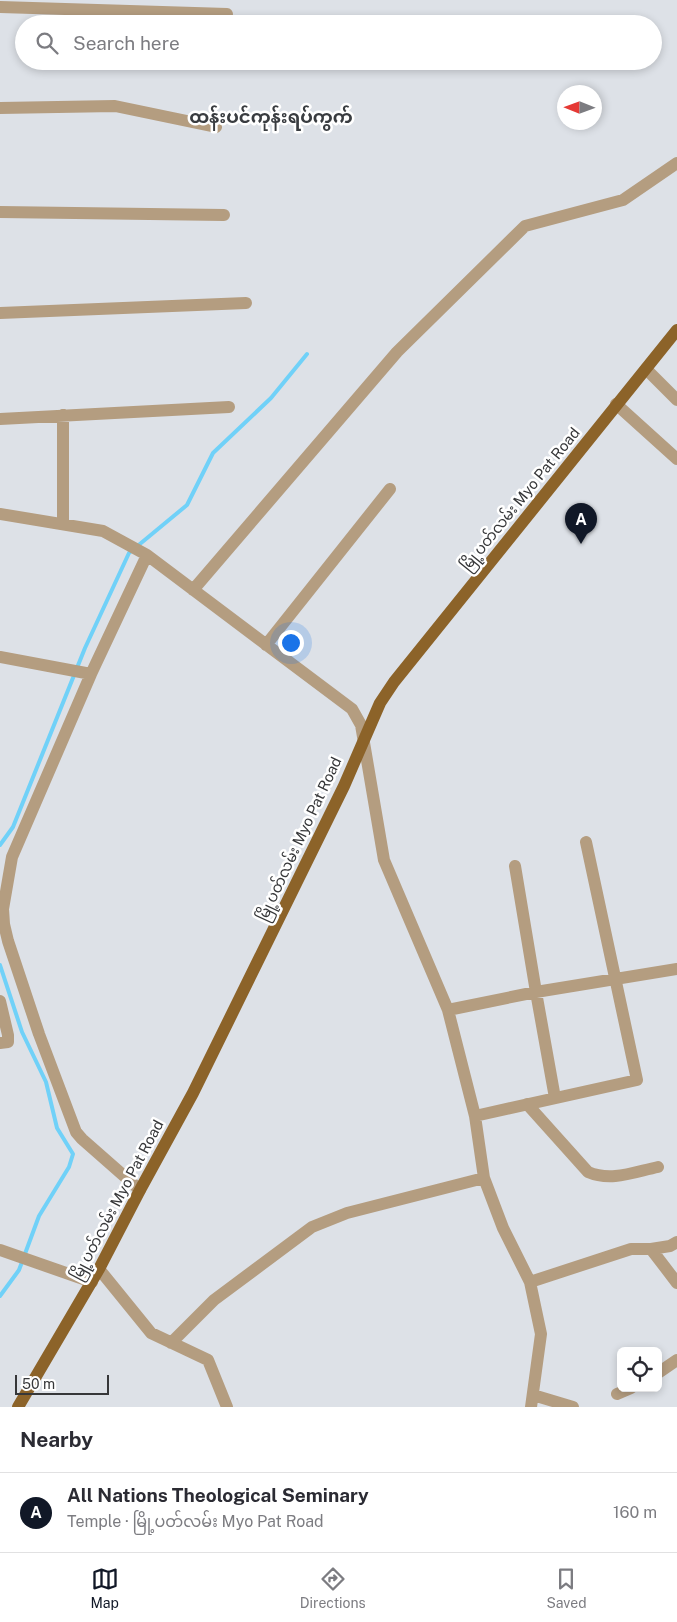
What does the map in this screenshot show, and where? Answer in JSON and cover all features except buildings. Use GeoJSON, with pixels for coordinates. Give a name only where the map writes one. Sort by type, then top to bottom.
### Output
{"type":"FeatureCollection","features":[{"type":"Feature","properties":{"kind":"main road","name":"မြို့ပတ်လမ်း Myo Pat Road"},"geometry":{"type":"LineString","coordinates":[[18,1407],[92,1282],[194,1093],[344,786],[380,703],[394,682],[677,330]]}},
{"type":"Feature","properties":{"kind":"street"},"geometry":{"type":"LineString","coordinates":[[0,7],[227,14]]}},
{"type":"Feature","properties":{"kind":"street"},"geometry":{"type":"LineString","coordinates":[[0,108],[115,106],[216,127]]}},
{"type":"Feature","properties":{"kind":"street"},"geometry":{"type":"LineString","coordinates":[[193,590],[397,352],[525,226],[623,200],[677,163]]}},
{"type":"Feature","properties":{"kind":"street"},"geometry":{"type":"LineString","coordinates":[[0,212],[224,215]]}},
{"type":"Feature","properties":{"kind":"street"},"geometry":{"type":"LineString","coordinates":[[0,313],[246,303]]}},
{"type":"Feature","properties":{"kind":"street"},"geometry":{"type":"LineString","coordinates":[[646,369],[677,400]]}},
{"type":"Feature","properties":{"kind":"street"},"geometry":{"type":"LineString","coordinates":[[616,404],[677,459]]}},
{"type":"Feature","properties":{"kind":"street"},"geometry":{"type":"LineString","coordinates":[[0,418],[229,407]]}},
{"type":"Feature","properties":{"kind":"street"},"geometry":{"type":"LineString","coordinates":[[63,415],[64,524]]}},
{"type":"Feature","properties":{"kind":"street"},"geometry":{"type":"LineString","coordinates":[[266,645],[390,489]]}},
{"type":"Feature","properties":{"kind":"street"},"geometry":{"type":"LineString","coordinates":[[0,514],[103,531],[147,555],[352,709],[361,726],[364,740],[384,860],[448,1010],[475,1116],[484,1178],[503,1228],[530,1282],[541,1334],[532,1401],[573,1407]]}},
{"type":"Feature","properties":{"kind":"street"},"geometry":{"type":"LineString","coordinates":[[140,1190],[76,1132],[39,1034],[4,924],[4,909],[6,857],[147,555]]}},
{"type":"Feature","properties":{"kind":"street"},"geometry":{"type":"LineString","coordinates":[[0,657],[91,674]]}},
{"type":"Feature","properties":{"kind":"street"},"geometry":{"type":"LineString","coordinates":[[475,1116],[637,1080],[586,842]]}},
{"type":"Feature","properties":{"kind":"street"},"geometry":{"type":"LineString","coordinates":[[515,866],[555,1098]]}},
{"type":"Feature","properties":{"kind":"street"},"geometry":{"type":"LineString","coordinates":[[448,1010],[536,992],[677,969]]}},
{"type":"Feature","properties":{"kind":"street"},"geometry":{"type":"LineString","coordinates":[[0,1001],[8,1042],[0,1044]]}},
{"type":"Feature","properties":{"kind":"street"},"geometry":{"type":"LineString","coordinates":[[527,1104],[588,1172],[598,1176],[611,1177],[658,1167]]}},
{"type":"Feature","properties":{"kind":"street"},"geometry":{"type":"LineString","coordinates":[[171,1343],[214,1300],[312,1227],[347,1213],[484,1178]]}},
{"type":"Feature","properties":{"kind":"street"},"geometry":{"type":"LineString","coordinates":[[530,1282],[631,1249],[651,1249],[670,1246],[677,1242]]}},
{"type":"Feature","properties":{"kind":"street"},"geometry":{"type":"LineString","coordinates":[[651,1249],[677,1284]]}},
{"type":"Feature","properties":{"kind":"street"},"geometry":{"type":"LineString","coordinates":[[0,1250],[92,1282]]}},
{"type":"Feature","properties":{"kind":"street"},"geometry":{"type":"LineString","coordinates":[[99,1269],[151,1333],[208,1360],[227,1407]]}},
{"type":"Feature","properties":{"kind":"street"},"geometry":{"type":"LineString","coordinates":[[662,1370],[677,1360]]}},
{"type":"Feature","properties":{"kind":"street"},"geometry":{"type":"LineString","coordinates":[[617,1394],[622,1392]]}},
{"type":"Feature","properties":{"kind":"waterway"},"geometry":{"type":"LineString","coordinates":[[0,845],[13,827],[85,648],[129,553],[187,505],[213,453],[271,398],[307,354]]}},
{"type":"Feature","properties":{"kind":"waterway"},"geometry":{"type":"LineString","coordinates":[[0,965],[22,1032],[46,1082],[57,1128],[73,1154],[69,1167],[39,1216],[19,1270],[0,1296]]}},
{"type":"Feature","properties":{"kind":"place","name":"All Nations Theological Seminary"},"geometry":{"type":"Point","coordinates":[581,544]}},
{"type":"Feature","properties":{"kind":"district","name":"ထန်းပင်ကုန်းရပ်ကွက်"},"geometry":{"type":"Point","coordinates":[271,116]}}]}
